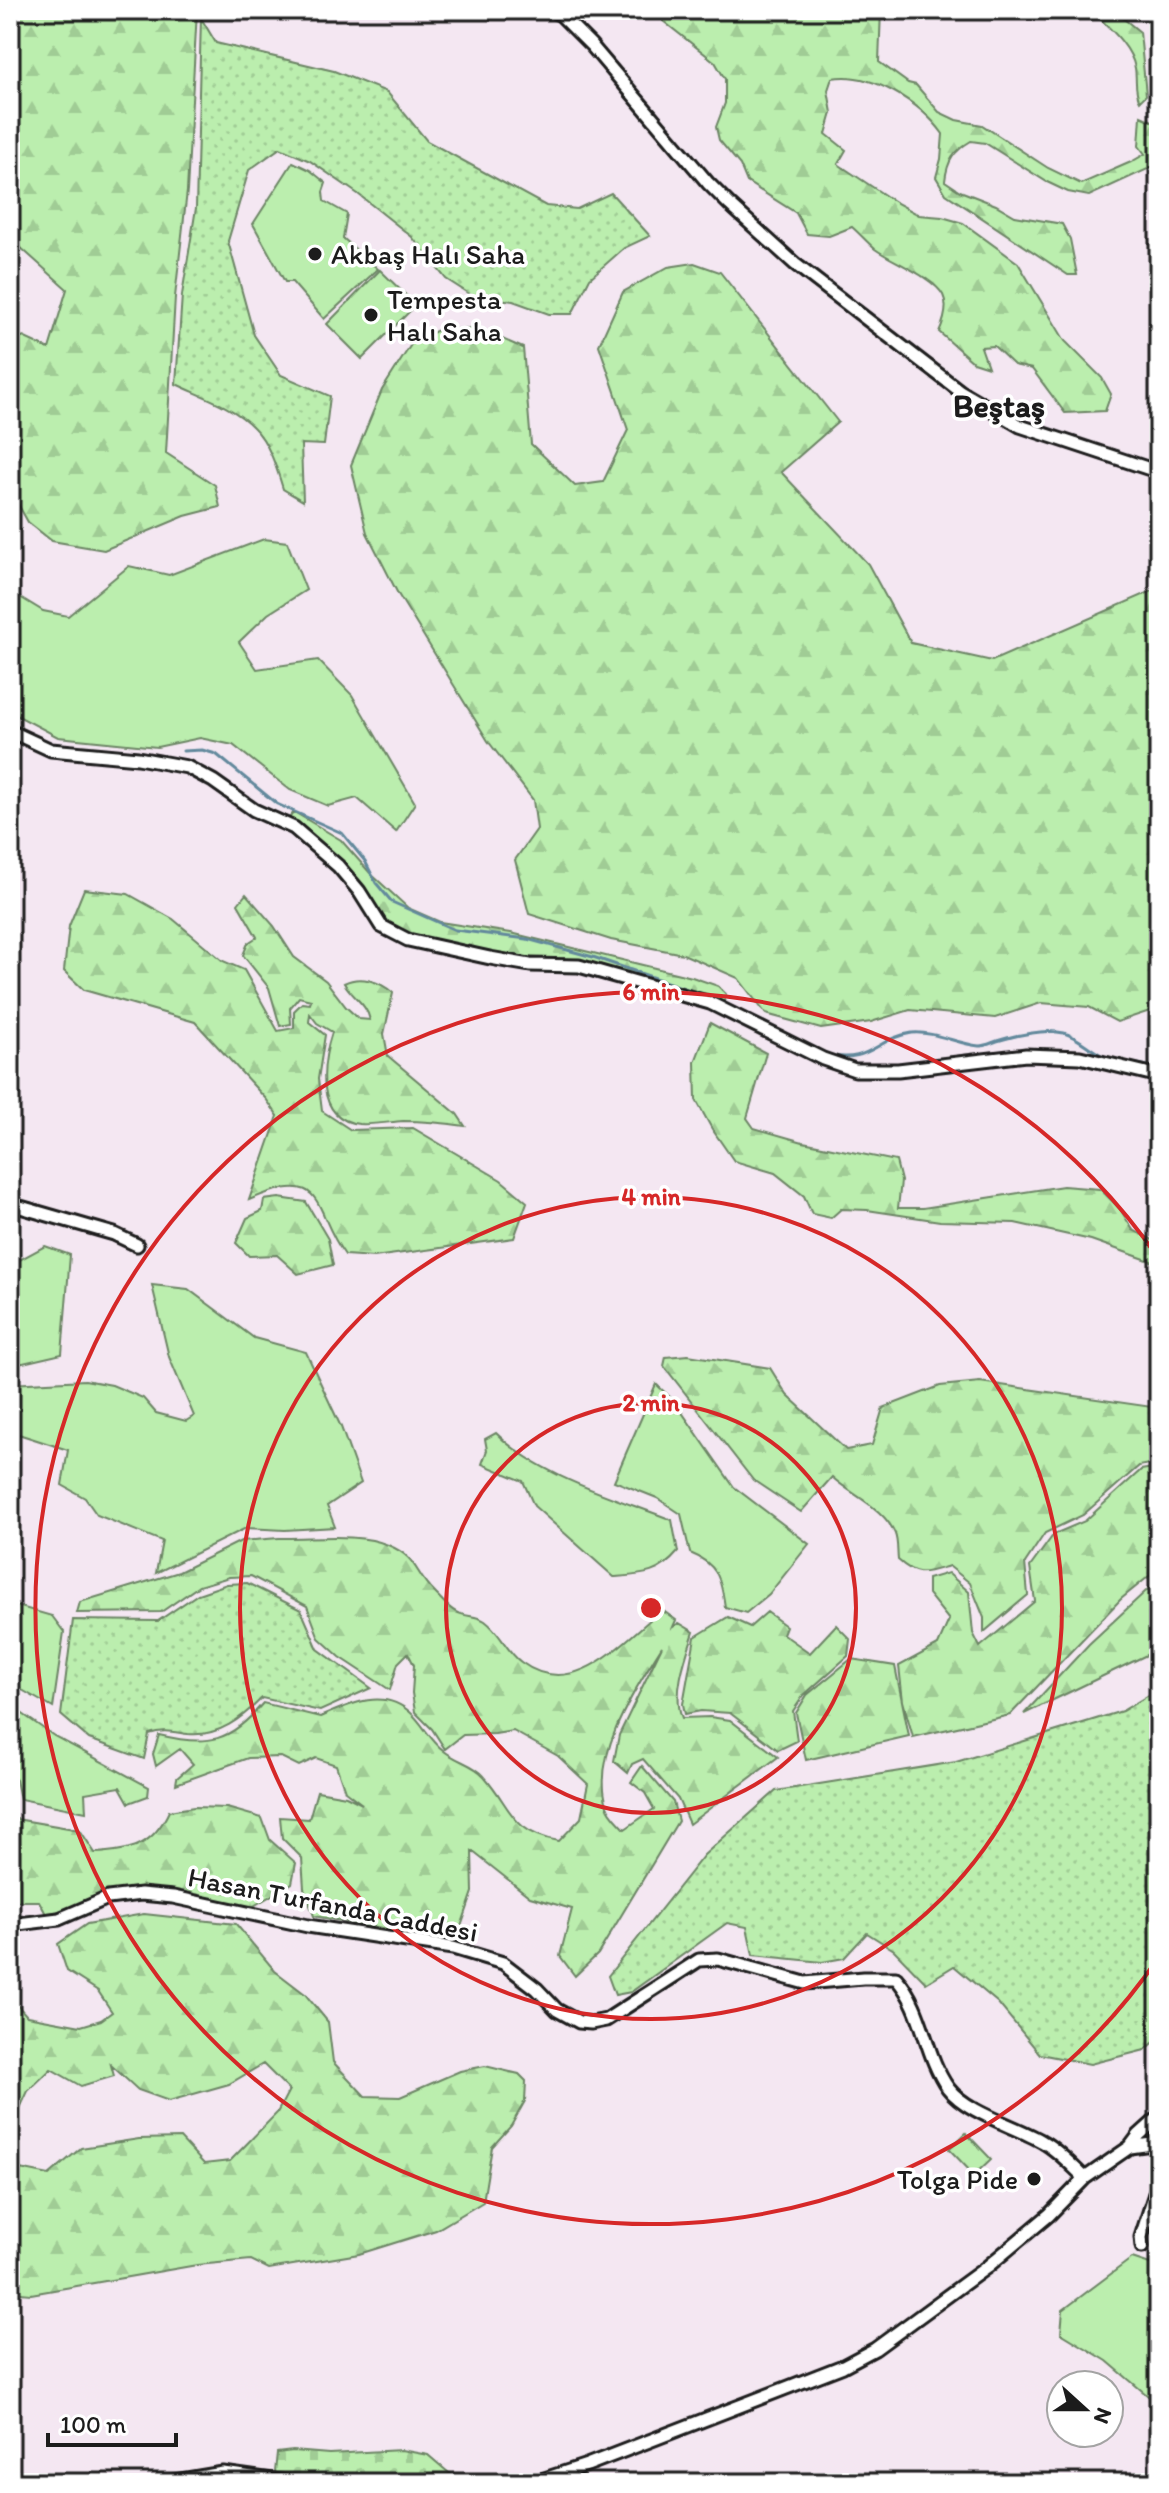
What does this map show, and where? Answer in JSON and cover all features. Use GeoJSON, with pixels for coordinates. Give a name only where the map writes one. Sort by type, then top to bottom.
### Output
{"type":"FeatureCollection","features":[{"type":"Feature","properties":{"kind":"street"},"geometry":{"type":"LineString","coordinates":[[551,10],[561,15],[591,45],[730,205],[795,264],[960,391],[1020,426],[1159,472]]}},
{"type":"Feature","properties":{"kind":"street"},"geometry":{"type":"LineString","coordinates":[[10,731],[51,750],[138,758],[187,767],[254,810],[294,828],[338,866],[359,891],[381,926],[408,940],[517,963],[579,966],[710,1003],[823,1059],[855,1070],[898,1070],[1026,1055],[1080,1057],[1159,1076]]}},
{"type":"Feature","properties":{"kind":"street"},"geometry":{"type":"LineString","coordinates":[[10,1204],[114,1234],[137,1245]]}},
{"type":"Feature","properties":{"kind":"street","name":"Hasan Turfanda Caddesi"},"geometry":{"type":"LineString","coordinates":[[10,1925],[59,1919],[108,1898],[141,1894],[173,1897],[308,1926],[465,1952],[503,1963],[537,1989],[557,2010],[579,2022],[591,2023],[606,2020],[699,1960],[718,1959],[805,1983],[896,1978],[910,1993],[936,2065],[948,2088],[961,2101],[1046,2144],[1085,2178]]}},
{"type":"Feature","properties":{"kind":"street"},"geometry":{"type":"LineString","coordinates":[[532,2483],[587,2465],[875,2349],[987,2267],[1049,2215],[1085,2178],[1130,2147],[1159,2117]]}},
{"type":"Feature","properties":{"kind":"street"},"geometry":{"type":"LineString","coordinates":[[1130,2147],[1159,2143]]}},
{"type":"Feature","properties":{"kind":"street"},"geometry":{"type":"LineString","coordinates":[[1142,2247],[1141,2237],[1159,2181]]}},
{"type":"Feature","properties":{"kind":"street"},"geometry":{"type":"LineString","coordinates":[[163,2483],[223,2473],[294,2483]]}},
{"type":"Feature","properties":{"kind":"green space"},"geometry":{"type":"Polygon","coordinates":[[[10,10],[197,10],[187,191],[175,297],[166,453],[215,485],[220,507],[185,516],[104,550],[52,541],[28,522],[14,497],[10,482],[10,331],[49,349],[67,289],[10,238],[10,10]]]}},
{"type":"Feature","properties":{"kind":"green space"},"geometry":{"type":"Polygon","coordinates":[[[663,10],[881,10],[879,62],[908,83],[916,85],[939,112],[956,120],[982,125],[1048,168],[1081,184],[1145,154],[1139,146],[1141,116],[1159,124],[1159,168],[1154,166],[1089,196],[1068,192],[1047,182],[985,143],[971,141],[952,157],[945,181],[960,191],[1015,216],[1062,224],[1070,239],[1077,275],[1068,275],[946,194],[936,177],[943,134],[922,111],[894,92],[863,79],[832,78],[828,90],[832,113],[826,134],[846,150],[838,164],[919,215],[963,223],[1018,263],[1065,341],[1102,378],[1111,394],[1105,411],[1065,413],[1032,369],[1014,365],[994,346],[981,347],[988,367],[973,362],[939,332],[946,304],[943,295],[931,282],[875,249],[852,227],[829,236],[807,234],[796,213],[747,182],[740,165],[719,140],[716,127],[725,103],[725,79],[715,62],[663,21],[663,10]]]}},
{"type":"Feature","properties":{"kind":"green space"},"geometry":{"type":"Polygon","coordinates":[[[1091,10],[1113,10],[1140,32],[1146,95],[1140,101],[1129,51],[1091,10]]]}},
{"type":"Feature","properties":{"kind":"green space"},"geometry":{"type":"Polygon","coordinates":[[[201,18],[216,43],[334,71],[387,92],[427,141],[546,206],[577,209],[611,193],[650,236],[624,248],[590,278],[572,314],[549,314],[513,301],[471,295],[446,279],[412,237],[310,161],[280,148],[249,170],[228,241],[254,335],[281,375],[330,396],[324,445],[301,444],[303,501],[283,489],[268,448],[253,427],[226,407],[176,384],[182,295],[196,208],[201,18]]]}},
{"type":"Feature","properties":{"kind":"green space","name":"Akbaş Halı Saha"},"geometry":{"type":"Polygon","coordinates":[[[293,162],[326,183],[324,201],[347,214],[343,238],[378,269],[324,319],[292,282],[285,282],[253,224],[293,162]]]}},
{"type":"Feature","properties":{"kind":"green space"},"geometry":{"type":"Polygon","coordinates":[[[694,263],[720,272],[838,422],[781,472],[868,564],[911,643],[992,661],[1159,588],[1159,1008],[1117,1022],[1089,1007],[1041,1003],[995,1018],[910,1010],[871,1022],[821,1029],[766,1014],[738,978],[683,954],[611,940],[529,914],[515,860],[537,829],[533,800],[488,741],[398,594],[367,533],[351,465],[382,390],[412,343],[438,330],[477,328],[523,348],[531,444],[575,486],[603,482],[628,430],[599,345],[623,292],[668,267],[694,263]]]}},
{"type":"Feature","properties":{"kind":"green space","name":"Tempesta Halı Saha"},"geometry":{"type":"Polygon","coordinates":[[[380,270],[416,305],[362,359],[327,324],[380,270]]]}},
{"type":"Feature","properties":{"kind":"green space"},"geometry":{"type":"Polygon","coordinates":[[[264,539],[287,542],[306,590],[268,614],[239,642],[257,669],[318,660],[352,695],[415,803],[396,832],[357,798],[328,806],[290,790],[233,745],[200,738],[157,747],[58,737],[18,716],[10,707],[10,591],[43,611],[68,616],[129,566],[169,575],[264,539]]]}},
{"type":"Feature","properties":{"kind":"green space"},"geometry":{"type":"Polygon","coordinates":[[[294,812],[341,840],[370,873],[408,908],[440,922],[511,933],[692,977],[718,986],[726,994],[723,1006],[586,964],[502,957],[407,935],[381,918],[310,835],[289,818],[294,812]]]}},
{"type":"Feature","properties":{"kind":"green space"},"geometry":{"type":"Polygon","coordinates":[[[84,889],[128,894],[173,919],[223,961],[244,970],[278,1031],[294,1028],[294,1011],[302,1003],[310,1004],[311,1000],[299,997],[290,1008],[291,1024],[280,1026],[269,988],[243,955],[248,943],[257,937],[238,904],[246,894],[274,926],[294,957],[326,981],[359,1019],[370,1020],[366,1009],[344,983],[370,980],[393,993],[384,1034],[388,1056],[457,1114],[465,1126],[411,1121],[359,1124],[345,1120],[334,1112],[325,1088],[324,1073],[332,1032],[317,1023],[310,1014],[309,1022],[325,1035],[318,1079],[322,1111],[351,1130],[413,1128],[501,1180],[527,1202],[514,1238],[374,1257],[345,1255],[321,1209],[306,1190],[275,1190],[249,1200],[278,1116],[195,1022],[84,990],[64,971],[69,926],[84,889]]]}},
{"type":"Feature","properties":{"kind":"green space"},"geometry":{"type":"Polygon","coordinates":[[[710,1023],[766,1053],[747,1118],[754,1128],[803,1142],[896,1161],[901,1181],[898,1208],[923,1208],[1063,1186],[1100,1189],[1120,1209],[1133,1230],[1159,1243],[1159,1264],[1091,1240],[1015,1223],[940,1221],[867,1210],[841,1209],[831,1218],[812,1214],[804,1196],[775,1173],[734,1161],[696,1100],[695,1062],[710,1023]]]}},
{"type":"Feature","properties":{"kind":"green space"},"geometry":{"type":"Polygon","coordinates":[[[279,1198],[306,1202],[328,1239],[333,1265],[298,1274],[277,1255],[249,1256],[236,1243],[247,1218],[262,1211],[264,1200],[279,1198]]]}},
{"type":"Feature","properties":{"kind":"green space"},"geometry":{"type":"Polygon","coordinates":[[[45,1246],[70,1255],[62,1354],[10,1366],[10,1265],[45,1246]]]}},
{"type":"Feature","properties":{"kind":"green space"},"geometry":{"type":"Polygon","coordinates":[[[152,1285],[188,1289],[254,1338],[306,1352],[341,1427],[361,1483],[327,1506],[335,1527],[285,1530],[246,1528],[156,1573],[162,1541],[97,1515],[85,1498],[62,1485],[68,1450],[12,1432],[10,1434],[10,1384],[85,1380],[112,1385],[143,1398],[156,1413],[186,1421],[194,1416],[169,1357],[152,1285]]]}},
{"type":"Feature","properties":{"kind":"green space"},"geometry":{"type":"Polygon","coordinates":[[[688,1355],[770,1368],[787,1395],[846,1450],[872,1445],[883,1408],[940,1386],[980,1382],[1159,1408],[1159,1462],[1139,1466],[1083,1515],[1045,1533],[1025,1563],[1028,1595],[984,1632],[984,1618],[970,1583],[949,1566],[917,1572],[905,1566],[898,1560],[896,1537],[884,1517],[832,1477],[801,1512],[753,1480],[664,1366],[666,1357],[688,1355]]]}},
{"type":"Feature","properties":{"kind":"green space"},"geometry":{"type":"Polygon","coordinates":[[[656,1384],[674,1401],[734,1487],[809,1544],[769,1594],[746,1613],[725,1607],[716,1574],[707,1562],[690,1553],[681,1514],[657,1498],[614,1481],[656,1384]]]}},
{"type":"Feature","properties":{"kind":"green space"},"geometry":{"type":"Polygon","coordinates":[[[496,1433],[533,1462],[555,1474],[672,1520],[678,1552],[657,1569],[614,1577],[534,1506],[523,1481],[482,1464],[487,1450],[485,1439],[496,1433]]]}},
{"type":"Feature","properties":{"kind":"green space"},"geometry":{"type":"Polygon","coordinates":[[[1159,1467],[1159,1568],[1121,1599],[1010,1715],[913,1737],[903,1701],[899,1666],[938,1645],[949,1620],[928,1594],[928,1579],[948,1573],[969,1592],[973,1633],[980,1647],[1035,1601],[1030,1567],[1054,1534],[1085,1521],[1141,1470],[1159,1467]]]}},
{"type":"Feature","properties":{"kind":"green space"},"geometry":{"type":"Polygon","coordinates":[[[364,1539],[398,1550],[411,1560],[427,1585],[450,1608],[485,1621],[516,1658],[541,1672],[560,1675],[579,1671],[597,1662],[662,1610],[676,1620],[673,1627],[679,1623],[694,1632],[679,1687],[682,1718],[730,1720],[778,1757],[689,1824],[678,1799],[643,1759],[632,1764],[628,1773],[614,1761],[619,1735],[662,1646],[619,1722],[605,1765],[604,1785],[608,1808],[625,1829],[654,1809],[645,1793],[631,1782],[642,1766],[673,1802],[678,1821],[598,1954],[575,1976],[560,1956],[572,1909],[530,1897],[472,1851],[473,1892],[456,1941],[314,1916],[304,1888],[302,1858],[282,1838],[280,1817],[309,1819],[317,1791],[346,1796],[362,1804],[345,1791],[336,1765],[316,1758],[299,1766],[281,1757],[248,1758],[176,1784],[177,1778],[193,1764],[180,1749],[156,1766],[153,1754],[159,1735],[191,1741],[217,1738],[240,1726],[263,1703],[320,1717],[354,1703],[378,1699],[401,1705],[411,1713],[443,1750],[484,1776],[521,1825],[543,1837],[559,1841],[581,1818],[588,1784],[558,1756],[513,1731],[463,1735],[445,1749],[432,1729],[415,1712],[412,1693],[414,1665],[408,1653],[398,1663],[390,1690],[340,1657],[319,1638],[307,1606],[251,1576],[229,1577],[199,1586],[161,1612],[77,1613],[80,1602],[179,1572],[241,1541],[364,1539]]]}},
{"type":"Feature","properties":{"kind":"green space"},"geometry":{"type":"Polygon","coordinates":[[[1159,1579],[1159,1649],[1024,1714],[1089,1644],[1159,1579]]]}},
{"type":"Feature","properties":{"kind":"green space"},"geometry":{"type":"Polygon","coordinates":[[[247,1583],[301,1610],[318,1649],[371,1688],[320,1711],[262,1698],[238,1719],[220,1729],[199,1734],[164,1731],[149,1734],[144,1759],[89,1739],[61,1715],[73,1620],[158,1621],[198,1594],[227,1584],[247,1583]]]}},
{"type":"Feature","properties":{"kind":"green space"},"geometry":{"type":"Polygon","coordinates":[[[10,1604],[52,1616],[64,1632],[53,1708],[10,1683],[10,1604]]]}},
{"type":"Feature","properties":{"kind":"green space"},"geometry":{"type":"Polygon","coordinates":[[[767,1612],[786,1626],[783,1634],[810,1653],[836,1625],[850,1639],[848,1656],[804,1695],[793,1711],[797,1741],[778,1750],[730,1713],[701,1711],[685,1714],[683,1704],[695,1637],[728,1617],[750,1627],[767,1612]]]}},
{"type":"Feature","properties":{"kind":"green space"},"geometry":{"type":"Polygon","coordinates":[[[851,1659],[895,1666],[909,1736],[806,1760],[796,1713],[807,1695],[851,1659]]]}},
{"type":"Feature","properties":{"kind":"green space"},"geometry":{"type":"Polygon","coordinates":[[[1159,1689],[1159,2038],[1145,2050],[1090,2064],[1040,2054],[998,2003],[954,1966],[926,1983],[894,1950],[867,1933],[844,1958],[822,1962],[753,1955],[747,1927],[727,1923],[631,1992],[615,1995],[608,1976],[704,1855],[776,1791],[956,1762],[1122,1711],[1159,1689]]]}},
{"type":"Feature","properties":{"kind":"green space"},"geometry":{"type":"Polygon","coordinates":[[[10,1705],[54,1736],[149,1787],[148,1796],[129,1803],[120,1787],[85,1793],[86,1812],[20,1799],[16,1780],[10,1773],[10,1705]]]}},
{"type":"Feature","properties":{"kind":"green space"},"geometry":{"type":"Polygon","coordinates":[[[194,1807],[227,1808],[262,1818],[270,1840],[296,1863],[292,1883],[252,1907],[144,1888],[107,1893],[72,1908],[46,1914],[39,1901],[10,1901],[10,1818],[80,1830],[95,1853],[120,1851],[140,1844],[156,1832],[169,1811],[194,1807]]]}},
{"type":"Feature","properties":{"kind":"green space"},"geometry":{"type":"Polygon","coordinates":[[[144,1914],[236,1924],[275,1971],[305,1994],[328,2022],[333,2062],[365,2096],[400,2097],[460,2071],[485,2066],[519,2074],[526,2081],[525,2101],[511,2126],[492,2147],[483,2202],[436,2230],[359,2254],[269,2269],[251,2260],[197,2265],[31,2294],[10,2292],[10,2167],[49,2175],[81,2148],[139,2139],[180,2138],[204,2164],[230,2161],[277,2113],[289,2090],[263,2064],[229,2084],[169,2101],[138,2090],[111,2065],[114,2076],[81,2086],[51,2069],[28,2091],[16,2117],[10,2114],[10,1997],[27,2016],[81,2026],[101,2020],[112,2012],[98,1991],[67,1971],[58,1944],[87,1924],[144,1914]]]}},
{"type":"Feature","properties":{"kind":"green space"},"geometry":{"type":"Polygon","coordinates":[[[966,2133],[991,2159],[974,2175],[949,2149],[966,2133]]]}},
{"type":"Feature","properties":{"kind":"green space"},"geometry":{"type":"Polygon","coordinates":[[[1132,2258],[1159,2267],[1159,2408],[1125,2376],[1125,2369],[1116,2369],[1061,2333],[1063,2310],[1132,2258]]]}},
{"type":"Feature","properties":{"kind":"green space"},"geometry":{"type":"Polygon","coordinates":[[[401,2450],[428,2455],[449,2473],[468,2483],[337,2484],[288,2478],[275,2472],[277,2453],[401,2450]]]}},
{"type":"Feature","properties":{"kind":"waterway"},"geometry":{"type":"LineString","coordinates":[[183,751],[202,750],[216,754],[277,804],[342,833],[392,902],[455,930],[527,939],[593,957],[710,997]]}},
{"type":"Feature","properties":{"kind":"waterway"},"geometry":{"type":"LineString","coordinates":[[824,1054],[840,1057],[863,1054],[889,1040],[912,1033],[979,1046],[1048,1031],[1064,1033],[1119,1061]]}},
{"type":"Feature","properties":{"kind":"waterway"},"geometry":{"type":"LineString","coordinates":[[1132,1063],[1159,1068]]}},
{"type":"Feature","properties":{"kind":"place","name":"Akbaş Halı Saha"},"geometry":{"type":"Point","coordinates":[315,254]}},
{"type":"Feature","properties":{"kind":"place","name":"Tempesta Halı Saha"},"geometry":{"type":"Point","coordinates":[371,315]}},
{"type":"Feature","properties":{"kind":"place","name":"Tolga Pide"},"geometry":{"type":"Point","coordinates":[1034,2179]}},
{"type":"Feature","properties":{"kind":"district","name":"Beştaş"},"geometry":{"type":"Point","coordinates":[999,406]}}]}
